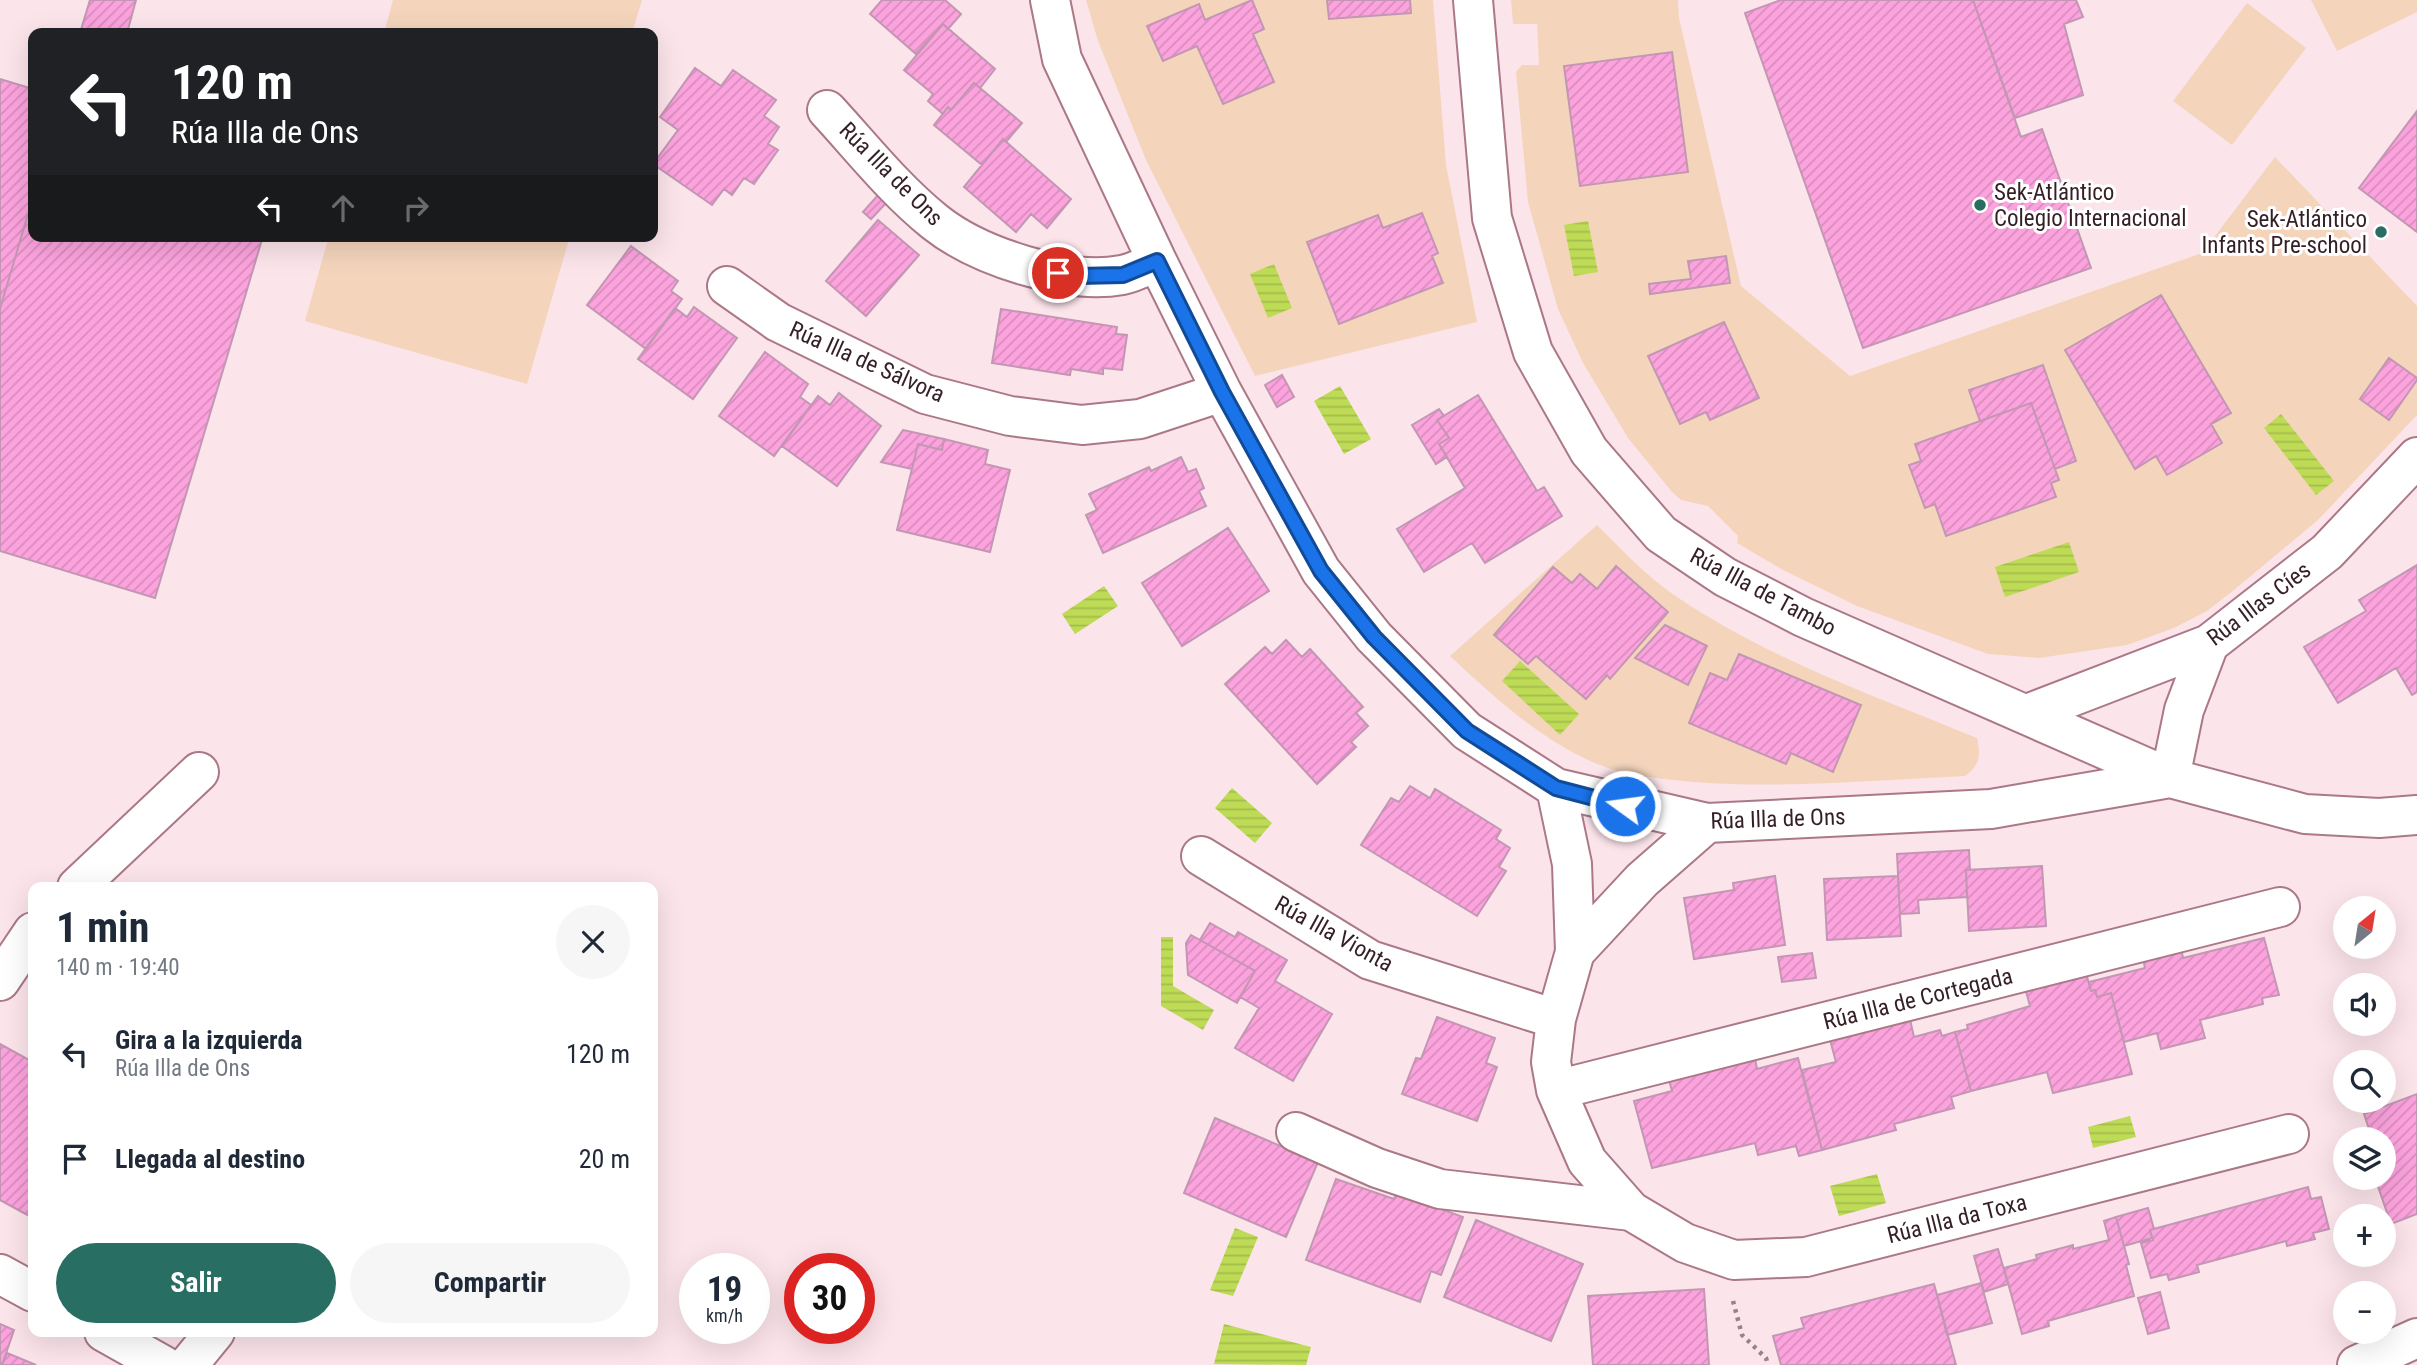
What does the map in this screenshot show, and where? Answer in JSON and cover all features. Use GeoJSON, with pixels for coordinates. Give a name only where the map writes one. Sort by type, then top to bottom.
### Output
{"type":"FeatureCollection","features":[{"type":"Feature","properties":{"kind":"street","name":"Rúa Illa de Ons"},"geometry":{"type":"LineString","coordinates":[[1050,0],[1062,59],[1157,261],[1222,392],[1321,571],[1374,637],[1467,731],[1556,788],[1707,824],[1991,809],[2170,778]]}},
{"type":"Feature","properties":{"kind":"street","name":"Rúa Illa de Tambo"},"geometry":{"type":"LineString","coordinates":[[1473,0],[1492,218],[1533,352],[1589,450],[1661,534],[1725,577],[1803,617],[2170,778],[2305,814],[2379,818],[2417,815]]}},
{"type":"Feature","properties":{"kind":"street","name":"Rúa Illa de Ons"},"geometry":{"type":"LineString","coordinates":[[827,110],[889,179],[936,223],[985,252],[1037,270],[1079,276],[1123,275],[1157,261]]}},
{"type":"Feature","properties":{"kind":"street","name":"Rúa Illa de Sálvora"},"geometry":{"type":"LineString","coordinates":[[727,286],[778,323],[925,394],[1010,416],[1082,425],[1140,419],[1222,392]]}},
{"type":"Feature","properties":{"kind":"street","name":"Rúa Illas Cíes"},"geometry":{"type":"LineString","coordinates":[[2027,714],[2209,644],[2327,552],[2417,457]]}},
{"type":"Feature","properties":{"kind":"street"},"geometry":{"type":"LineString","coordinates":[[2170,778],[2184,710],[2209,644]]}},
{"type":"Feature","properties":{"kind":"street"},"geometry":{"type":"LineString","coordinates":[[82,882],[199,772]]}},
{"type":"Feature","properties":{"kind":"street"},"geometry":{"type":"LineString","coordinates":[[1556,788],[1572,864],[1575,952],[1556,1019],[1551,1062],[1556,1090],[1587,1161],[1631,1211]]}},
{"type":"Feature","properties":{"kind":"street"},"geometry":{"type":"LineString","coordinates":[[1575,952],[1642,880],[1707,824]]}},
{"type":"Feature","properties":{"kind":"street","name":"Rúa Illa Vionta"},"geometry":{"type":"LineString","coordinates":[[1201,856],[1370,960],[1556,1019]]}},
{"type":"Feature","properties":{"kind":"street","name":"Rúa Illa de Cortegada"},"geometry":{"type":"LineString","coordinates":[[1556,1090],[2280,907]]}},
{"type":"Feature","properties":{"kind":"street"},"geometry":{"type":"LineString","coordinates":[[0,981],[28,939]]}},
{"type":"Feature","properties":{"kind":"street"},"geometry":{"type":"LineString","coordinates":[[1296,1132],[1377,1168],[1440,1189],[1631,1211]]}},
{"type":"Feature","properties":{"kind":"street","name":"Rúa Illa da Toxa"},"geometry":{"type":"LineString","coordinates":[[1631,1211],[1685,1243],[1734,1259],[1806,1257],[2289,1134]]}},
{"type":"Feature","properties":{"kind":"street"},"geometry":{"type":"LineString","coordinates":[[0,1274],[28,1289]]}},
{"type":"Feature","properties":{"kind":"street"},"geometry":{"type":"LineString","coordinates":[[113,1337],[163,1365]]}},
{"type":"Feature","properties":{"kind":"street"},"geometry":{"type":"LineString","coordinates":[[188,1365],[211,1337]]}},
{"type":"Feature","properties":{"kind":"street"},"geometry":{"type":"LineString","coordinates":[[2357,1365],[2417,1338]]}},
{"type":"Feature","properties":{"kind":"path"},"geometry":{"type":"LineString","coordinates":[[1730,1291],[1742,1335],[1766,1357],[1768,1365]]}},
{"type":"Feature","properties":{"kind":"shaded area"},"geometry":{"type":"Polygon","coordinates":[[[393,0],[642,0],[634,28],[385,28],[393,0]]]}},
{"type":"Feature","properties":{"kind":"shaded area"},"geometry":{"type":"Polygon","coordinates":[[[1086,0],[1433,0],[1446,165],[1477,322],[1255,376],[1146,160],[1098,41],[1086,0]]]}},
{"type":"Feature","properties":{"kind":"shaded area"},"geometry":{"type":"Polygon","coordinates":[[[1511,0],[1678,0],[1679,18],[1741,286],[1850,376],[2202,253],[2275,157],[2417,306],[2417,415],[2318,520],[2234,590],[2207,611],[2174,628],[2127,645],[2039,658],[1988,654],[1857,606],[1783,570],[1737,543],[1738,536],[1708,506],[1681,500],[1628,438],[1583,363],[1558,309],[1528,202],[1516,72],[1522,65],[1539,65],[1537,24],[1513,24],[1511,0]]]}},
{"type":"Feature","properties":{"kind":"shaded area"},"geometry":{"type":"Polygon","coordinates":[[[2311,0],[2417,0],[2417,12],[2337,51],[2311,0]]]}},
{"type":"Feature","properties":{"kind":"shaded area"},"geometry":{"type":"Polygon","coordinates":[[[2247,3],[2306,48],[2232,145],[2173,101],[2247,3]]]}},
{"type":"Feature","properties":{"kind":"shaded area"},"geometry":{"type":"Polygon","coordinates":[[[1588,221],[1598,272],[1574,276],[1564,225],[1588,221]]]}},
{"type":"Feature","properties":{"kind":"shaded area"},"geometry":{"type":"Polygon","coordinates":[[[327,242],[568,242],[527,384],[305,321],[327,242]]]}},
{"type":"Feature","properties":{"kind":"shaded area"},"geometry":{"type":"Polygon","coordinates":[[[1274,264],[1292,308],[1268,318],[1250,274],[1274,264]]]}},
{"type":"Feature","properties":{"kind":"shaded area"},"geometry":{"type":"Polygon","coordinates":[[[1340,386],[1371,439],[1344,454],[1314,401],[1340,386]]]}},
{"type":"Feature","properties":{"kind":"shaded area"},"geometry":{"type":"Polygon","coordinates":[[[2281,414],[2334,481],[2316,495],[2264,428],[2281,414]]]}},
{"type":"Feature","properties":{"kind":"shaded area"},"geometry":{"type":"Polygon","coordinates":[[[1597,525],[1655,581],[1712,619],[1785,658],[1977,738],[1979,755],[1974,768],[1965,776],[1829,783],[1762,785],[1694,782],[1618,771],[1595,763],[1554,741],[1500,701],[1450,656],[1597,525]]]}},
{"type":"Feature","properties":{"kind":"shaded area"},"geometry":{"type":"Polygon","coordinates":[[[2069,542],[2079,572],[2005,597],[1995,567],[2069,542]]]}},
{"type":"Feature","properties":{"kind":"shaded area"},"geometry":{"type":"Polygon","coordinates":[[[1104,586],[1118,606],[1075,634],[1062,614],[1104,586]]]}},
{"type":"Feature","properties":{"kind":"shaded area"},"geometry":{"type":"Polygon","coordinates":[[[1520,661],[1579,714],[1560,735],[1502,681],[1520,661]]]}},
{"type":"Feature","properties":{"kind":"shaded area"},"geometry":{"type":"Polygon","coordinates":[[[1232,788],[1272,823],[1255,843],[1215,808],[1232,788]]]}},
{"type":"Feature","properties":{"kind":"shaded area"},"geometry":{"type":"Polygon","coordinates":[[[1161,937],[1173,937],[1173,986],[1214,1010],[1203,1030],[1161,1006],[1161,937]]]}},
{"type":"Feature","properties":{"kind":"shaded area"},"geometry":{"type":"Polygon","coordinates":[[[2130,1116],[2136,1137],[2093,1148],[2088,1127],[2130,1116]]]}},
{"type":"Feature","properties":{"kind":"shaded area"},"geometry":{"type":"Polygon","coordinates":[[[1877,1174],[1886,1203],[1839,1216],[1830,1186],[1877,1174]]]}},
{"type":"Feature","properties":{"kind":"shaded area"},"geometry":{"type":"Polygon","coordinates":[[[1235,1228],[1258,1237],[1233,1296],[1210,1290],[1235,1228]]]}},
{"type":"Feature","properties":{"kind":"shaded area"},"geometry":{"type":"Polygon","coordinates":[[[1224,1324],[1311,1347],[1306,1365],[1214,1364],[1224,1324]]]}},
{"type":"Feature","properties":{"kind":"building"},"geometry":{"type":"Polygon","coordinates":[[[90,0],[136,0],[128,28],[82,28],[90,0]]]}},
{"type":"Feature","properties":{"kind":"building"},"geometry":{"type":"Polygon","coordinates":[[[882,0],[945,0],[961,14],[948,29],[943,24],[916,54],[870,14],[882,0]]]}},
{"type":"Feature","properties":{"kind":"building"},"geometry":{"type":"Polygon","coordinates":[[[1252,0],[1264,29],[1253,34],[1274,82],[1223,104],[1197,46],[1163,61],[1147,26],[1199,4],[1205,20],[1252,0]]]}},
{"type":"Feature","properties":{"kind":"building"},"geometry":{"type":"Polygon","coordinates":[[[1327,0],[1410,0],[1411,13],[1329,19],[1327,0]]]}},
{"type":"Feature","properties":{"kind":"building"},"geometry":{"type":"Polygon","coordinates":[[[1781,0],[1973,0],[2021,137],[2042,129],[2091,268],[1863,348],[1745,13],[1781,0]]]}},
{"type":"Feature","properties":{"kind":"building"},"geometry":{"type":"Polygon","coordinates":[[[1973,0],[2076,0],[2083,17],[2064,24],[2083,95],[2015,118],[1973,0]]]}},
{"type":"Feature","properties":{"kind":"building"},"geometry":{"type":"Polygon","coordinates":[[[943,24],[995,69],[980,88],[974,83],[951,110],[948,107],[943,114],[928,101],[933,94],[904,70],[943,24]]]}},
{"type":"Feature","properties":{"kind":"building"},"geometry":{"type":"Polygon","coordinates":[[[1672,52],[1688,172],[1580,186],[1564,66],[1672,52]]]}},
{"type":"Feature","properties":{"kind":"building"},"geometry":{"type":"Polygon","coordinates":[[[695,68],[721,86],[733,70],[776,100],[764,116],[779,127],[768,144],[778,150],[754,184],[744,178],[732,195],[724,189],[712,205],[658,167],[658,157],[678,130],[660,117],[695,68]]]}},
{"type":"Feature","properties":{"kind":"building"},"geometry":{"type":"Polygon","coordinates":[[[0,79],[28,87],[28,214],[0,309],[0,79]]]}},
{"type":"Feature","properties":{"kind":"building"},"geometry":{"type":"Polygon","coordinates":[[[974,83],[1022,123],[1006,142],[1003,139],[982,165],[934,125],[948,107],[951,110],[974,83]]]}},
{"type":"Feature","properties":{"kind":"building"},"geometry":{"type":"Polygon","coordinates":[[[2417,111],[2417,232],[2359,188],[2417,111]]]}},
{"type":"Feature","properties":{"kind":"building"},"geometry":{"type":"Polygon","coordinates":[[[1003,139],[1071,199],[1047,228],[1031,214],[1016,232],[964,187],[1003,139]]]}},
{"type":"Feature","properties":{"kind":"building"},"geometry":{"type":"Polygon","coordinates":[[[878,195],[887,202],[871,219],[863,212],[878,195]]]}},
{"type":"Feature","properties":{"kind":"building"},"geometry":{"type":"Polygon","coordinates":[[[1422,213],[1438,253],[1432,256],[1443,283],[1339,324],[1307,242],[1378,215],[1383,228],[1422,213]]]}},
{"type":"Feature","properties":{"kind":"building"},"geometry":{"type":"Polygon","coordinates":[[[28,214],[28,242],[261,242],[155,598],[0,551],[0,309],[28,214]]]}},
{"type":"Feature","properties":{"kind":"building"},"geometry":{"type":"Polygon","coordinates":[[[878,220],[919,255],[866,316],[826,281],[878,220]]]}},
{"type":"Feature","properties":{"kind":"building"},"geometry":{"type":"Polygon","coordinates":[[[631,246],[678,281],[671,291],[682,299],[646,349],[587,305],[631,246]]]}},
{"type":"Feature","properties":{"kind":"building"},"geometry":{"type":"Polygon","coordinates":[[[1726,256],[1730,283],[1650,294],[1649,284],[1691,279],[1688,261],[1726,256]]]}},
{"type":"Feature","properties":{"kind":"building"},"geometry":{"type":"Polygon","coordinates":[[[2161,295],[2231,413],[2211,424],[2222,443],[2167,475],[2156,456],[2135,469],[2065,350],[2161,295]]]}},
{"type":"Feature","properties":{"kind":"building"},"geometry":{"type":"Polygon","coordinates":[[[694,307],[737,338],[693,399],[638,359],[675,308],[687,317],[694,307]]]}},
{"type":"Feature","properties":{"kind":"building"},"geometry":{"type":"Polygon","coordinates":[[[1001,309],[1117,327],[1116,334],[1127,335],[1122,370],[1103,368],[1103,374],[1071,369],[1070,375],[992,363],[1001,309]]]}},
{"type":"Feature","properties":{"kind":"building"},"geometry":{"type":"Polygon","coordinates":[[[1724,322],[1759,398],[1710,420],[1706,412],[1680,424],[1648,356],[1724,322]]]}},
{"type":"Feature","properties":{"kind":"building"},"geometry":{"type":"Polygon","coordinates":[[[765,352],[808,384],[800,397],[811,405],[774,456],[719,416],[765,352]]]}},
{"type":"Feature","properties":{"kind":"building"},"geometry":{"type":"Polygon","coordinates":[[[2389,358],[2417,380],[2389,420],[2360,399],[2389,358]]]}},
{"type":"Feature","properties":{"kind":"building"},"geometry":{"type":"Polygon","coordinates":[[[2043,365],[2076,461],[2055,469],[2031,403],[1980,421],[1969,390],[2043,365]]]}},
{"type":"Feature","properties":{"kind":"building"},"geometry":{"type":"Polygon","coordinates":[[[1282,375],[1294,397],[1277,407],[1265,385],[1282,375]]]}},
{"type":"Feature","properties":{"kind":"building"},"geometry":{"type":"Polygon","coordinates":[[[839,393],[881,426],[837,486],[782,446],[818,396],[830,405],[839,393]]]}},
{"type":"Feature","properties":{"kind":"building"},"geometry":{"type":"Polygon","coordinates":[[[1478,395],[1537,491],[1544,487],[1562,516],[1485,563],[1472,543],[1424,572],[1397,529],[1465,488],[1439,444],[1449,438],[1437,420],[1478,395]]]}},
{"type":"Feature","properties":{"kind":"building"},"geometry":{"type":"Polygon","coordinates":[[[2031,403],[2059,480],[2051,483],[2056,497],[1946,536],[1935,504],[1925,508],[1909,465],[1921,461],[1915,444],[2031,403]]]}},
{"type":"Feature","properties":{"kind":"building"},"geometry":{"type":"Polygon","coordinates":[[[1439,409],[1444,416],[1437,420],[1449,438],[1439,444],[1447,457],[1436,464],[1412,425],[1439,409]]]}},
{"type":"Feature","properties":{"kind":"building"},"geometry":{"type":"Polygon","coordinates":[[[903,430],[944,439],[942,450],[918,444],[912,469],[881,462],[903,430]]]}},
{"type":"Feature","properties":{"kind":"building"},"geometry":{"type":"Polygon","coordinates":[[[944,439],[988,450],[985,464],[1010,470],[990,552],[897,530],[918,444],[942,450],[944,439]]]}},
{"type":"Feature","properties":{"kind":"building"},"geometry":{"type":"Polygon","coordinates":[[[1181,457],[1188,472],[1196,469],[1204,488],[1199,491],[1206,506],[1103,553],[1086,515],[1097,510],[1089,494],[1149,467],[1151,471],[1181,457]]]}},
{"type":"Feature","properties":{"kind":"building"},"geometry":{"type":"Polygon","coordinates":[[[1228,528],[1269,591],[1182,646],[1142,583],[1228,528]]]}},
{"type":"Feature","properties":{"kind":"building"},"geometry":{"type":"Polygon","coordinates":[[[2417,565],[2417,692],[2412,695],[2396,668],[2338,703],[2304,647],[2366,611],[2359,600],[2417,565]]]}},
{"type":"Feature","properties":{"kind":"building"},"geometry":{"type":"Polygon","coordinates":[[[1616,566],[1668,612],[1610,679],[1607,675],[1586,699],[1536,656],[1528,664],[1494,635],[1553,567],[1572,583],[1580,574],[1597,589],[1616,566]]]}},
{"type":"Feature","properties":{"kind":"building"},"geometry":{"type":"Polygon","coordinates":[[[1665,625],[1707,646],[1688,685],[1635,658],[1665,625]]]}},
{"type":"Feature","properties":{"kind":"building"},"geometry":{"type":"Polygon","coordinates":[[[1286,640],[1302,657],[1310,649],[1363,707],[1356,713],[1368,726],[1351,742],[1356,747],[1317,784],[1225,684],[1265,647],[1272,654],[1286,640]]]}},
{"type":"Feature","properties":{"kind":"building"},"geometry":{"type":"Polygon","coordinates":[[[1739,654],[1861,705],[1833,772],[1791,753],[1786,764],[1689,723],[1710,673],[1727,680],[1739,654]]]}},
{"type":"Feature","properties":{"kind":"building"},"geometry":{"type":"Polygon","coordinates":[[[1410,786],[1430,798],[1435,789],[1501,830],[1496,839],[1510,848],[1499,867],[1506,871],[1477,916],[1361,845],[1391,798],[1399,802],[1410,786]]]}},
{"type":"Feature","properties":{"kind":"building"},"geometry":{"type":"Polygon","coordinates":[[[1969,850],[1970,870],[1966,870],[1967,897],[1918,900],[1919,913],[1900,914],[1897,854],[1969,850]]]}},
{"type":"Feature","properties":{"kind":"building"},"geometry":{"type":"Polygon","coordinates":[[[2042,866],[2046,926],[1969,931],[1966,870],[2042,866]]]}},
{"type":"Feature","properties":{"kind":"building"},"geometry":{"type":"Polygon","coordinates":[[[1775,876],[1785,945],[1694,959],[1684,898],[1734,890],[1733,883],[1775,876]]]}},
{"type":"Feature","properties":{"kind":"building"},"geometry":{"type":"Polygon","coordinates":[[[1898,876],[1901,936],[1827,940],[1824,879],[1898,876]]]}},
{"type":"Feature","properties":{"kind":"building"},"geometry":{"type":"Polygon","coordinates":[[[1210,923],[1235,937],[1238,932],[1287,960],[1275,981],[1332,1014],[1293,1081],[1235,1048],[1259,1008],[1240,997],[1255,971],[1200,940],[1210,923]]]}},
{"type":"Feature","properties":{"kind":"building"},"geometry":{"type":"Polygon","coordinates":[[[1191,935],[1255,971],[1237,1003],[1188,975],[1186,943],[1191,935]]]}},
{"type":"Feature","properties":{"kind":"building"},"geometry":{"type":"Polygon","coordinates":[[[2264,938],[2279,995],[2262,998],[2263,1004],[2200,1020],[2205,1038],[2161,1049],[2157,1033],[2124,1042],[2111,993],[2097,997],[2095,990],[2091,991],[2089,982],[2145,968],[2142,953],[2180,943],[2183,958],[2264,938]]]}},
{"type":"Feature","properties":{"kind":"building"},"geometry":{"type":"Polygon","coordinates":[[[1812,953],[1816,978],[1782,982],[1778,957],[1812,953]]]}},
{"type":"Feature","properties":{"kind":"building"},"geometry":{"type":"Polygon","coordinates":[[[2086,973],[2091,991],[2095,990],[2097,997],[2111,993],[2132,1074],[2053,1093],[2047,1072],[1971,1091],[1955,1032],[1968,1029],[1967,1025],[2030,1006],[2024,984],[2086,973]]]}},
{"type":"Feature","properties":{"kind":"building"},"geometry":{"type":"Polygon","coordinates":[[[1909,1015],[1914,1037],[1940,1030],[1942,1036],[1955,1032],[1971,1091],[1951,1097],[1954,1108],[1894,1124],[1896,1130],[1822,1150],[1802,1070],[1836,1062],[1829,1036],[1909,1015]]]}},
{"type":"Feature","properties":{"kind":"building"},"geometry":{"type":"Polygon","coordinates":[[[1437,1017],[1495,1038],[1486,1063],[1497,1067],[1477,1121],[1402,1094],[1416,1058],[1421,1059],[1437,1017]]]}},
{"type":"Feature","properties":{"kind":"building"},"geometry":{"type":"Polygon","coordinates":[[[0,1044],[28,1059],[28,1215],[0,1200],[0,1044]]]}},
{"type":"Feature","properties":{"kind":"building"},"geometry":{"type":"Polygon","coordinates":[[[1754,1054],[1757,1069],[1798,1058],[1822,1150],[1799,1156],[1796,1146],[1758,1155],[1755,1143],[1652,1168],[1634,1101],[1672,1091],[1668,1076],[1754,1054]]]}},
{"type":"Feature","properties":{"kind":"building"},"geometry":{"type":"Polygon","coordinates":[[[2417,1094],[2417,1214],[2396,1222],[2396,1204],[2384,1204],[2379,1190],[2396,1190],[2396,1127],[2368,1127],[2364,1114],[2396,1113],[2396,1102],[2417,1094]]]}},
{"type":"Feature","properties":{"kind":"building"},"geometry":{"type":"Polygon","coordinates":[[[1215,1118],[1318,1162],[1286,1237],[1184,1193],[1215,1118]]]}},
{"type":"Feature","properties":{"kind":"building"},"geometry":{"type":"Polygon","coordinates":[[[1336,1179],[1394,1199],[1397,1193],[1463,1217],[1441,1275],[1431,1271],[1420,1302],[1306,1260],[1336,1179]]]}},
{"type":"Feature","properties":{"kind":"building"},"geometry":{"type":"Polygon","coordinates":[[[2308,1187],[2311,1199],[2321,1197],[2329,1229],[2313,1233],[2315,1239],[2287,1246],[2286,1241],[2197,1265],[2199,1272],[2169,1280],[2167,1274],[2151,1278],[2141,1243],[2153,1240],[2150,1230],[2308,1187]]]}},
{"type":"Feature","properties":{"kind":"building"},"geometry":{"type":"Polygon","coordinates":[[[2148,1208],[2154,1229],[2150,1230],[2152,1238],[2124,1246],[2116,1217],[2148,1208]]]}},
{"type":"Feature","properties":{"kind":"building"},"geometry":{"type":"Polygon","coordinates":[[[2116,1217],[2129,1264],[2126,1265],[2134,1296],[2048,1321],[2049,1326],[2022,1334],[2004,1268],[2037,1259],[2036,1255],[2073,1245],[2073,1249],[2109,1240],[2104,1221],[2116,1217]]]}},
{"type":"Feature","properties":{"kind":"building"},"geometry":{"type":"Polygon","coordinates":[[[1476,1220],[1583,1264],[1551,1341],[1444,1297],[1476,1220]]]}},
{"type":"Feature","properties":{"kind":"building"},"geometry":{"type":"Polygon","coordinates":[[[1998,1249],[2008,1284],[1984,1292],[1974,1256],[1998,1249]]]}},
{"type":"Feature","properties":{"kind":"building"},"geometry":{"type":"Polygon","coordinates":[[[1981,1283],[1992,1323],[1947,1335],[1937,1295],[1981,1283]]]}},
{"type":"Feature","properties":{"kind":"building"},"geometry":{"type":"Polygon","coordinates":[[[1934,1284],[1956,1365],[1781,1365],[1773,1336],[1804,1328],[1801,1318],[1934,1284]]]}},
{"type":"Feature","properties":{"kind":"building"},"geometry":{"type":"Polygon","coordinates":[[[1704,1289],[1709,1365],[1593,1365],[1588,1296],[1704,1289]]]}},
{"type":"Feature","properties":{"kind":"building"},"geometry":{"type":"Polygon","coordinates":[[[2160,1292],[2169,1328],[2148,1334],[2138,1298],[2160,1292]]]}},
{"type":"Feature","properties":{"kind":"building"},"geometry":{"type":"Polygon","coordinates":[[[0,1324],[14,1330],[2,1365],[0,1365],[0,1324]]]}},
{"type":"Feature","properties":{"kind":"building"},"geometry":{"type":"Polygon","coordinates":[[[7,1353],[36,1365],[2,1365],[7,1353]]]}},
{"type":"Feature","properties":{"kind":"place","name":"Sek-Atlántico Colegio Internacional"},"geometry":{"type":"Point","coordinates":[1980,205]}},
{"type":"Feature","properties":{"kind":"place","name":"Sek-Atlántico Infants Pre-school"},"geometry":{"type":"Point","coordinates":[2381,232]}},
{"type":"Feature","properties":{"kind":"route"},"geometry":{"type":"LineString","coordinates":[[1058,273],[1079,276],[1123,275],[1157,261],[1222,392],[1321,571],[1374,637],[1467,731],[1556,788],[1625,806]]}}]}
